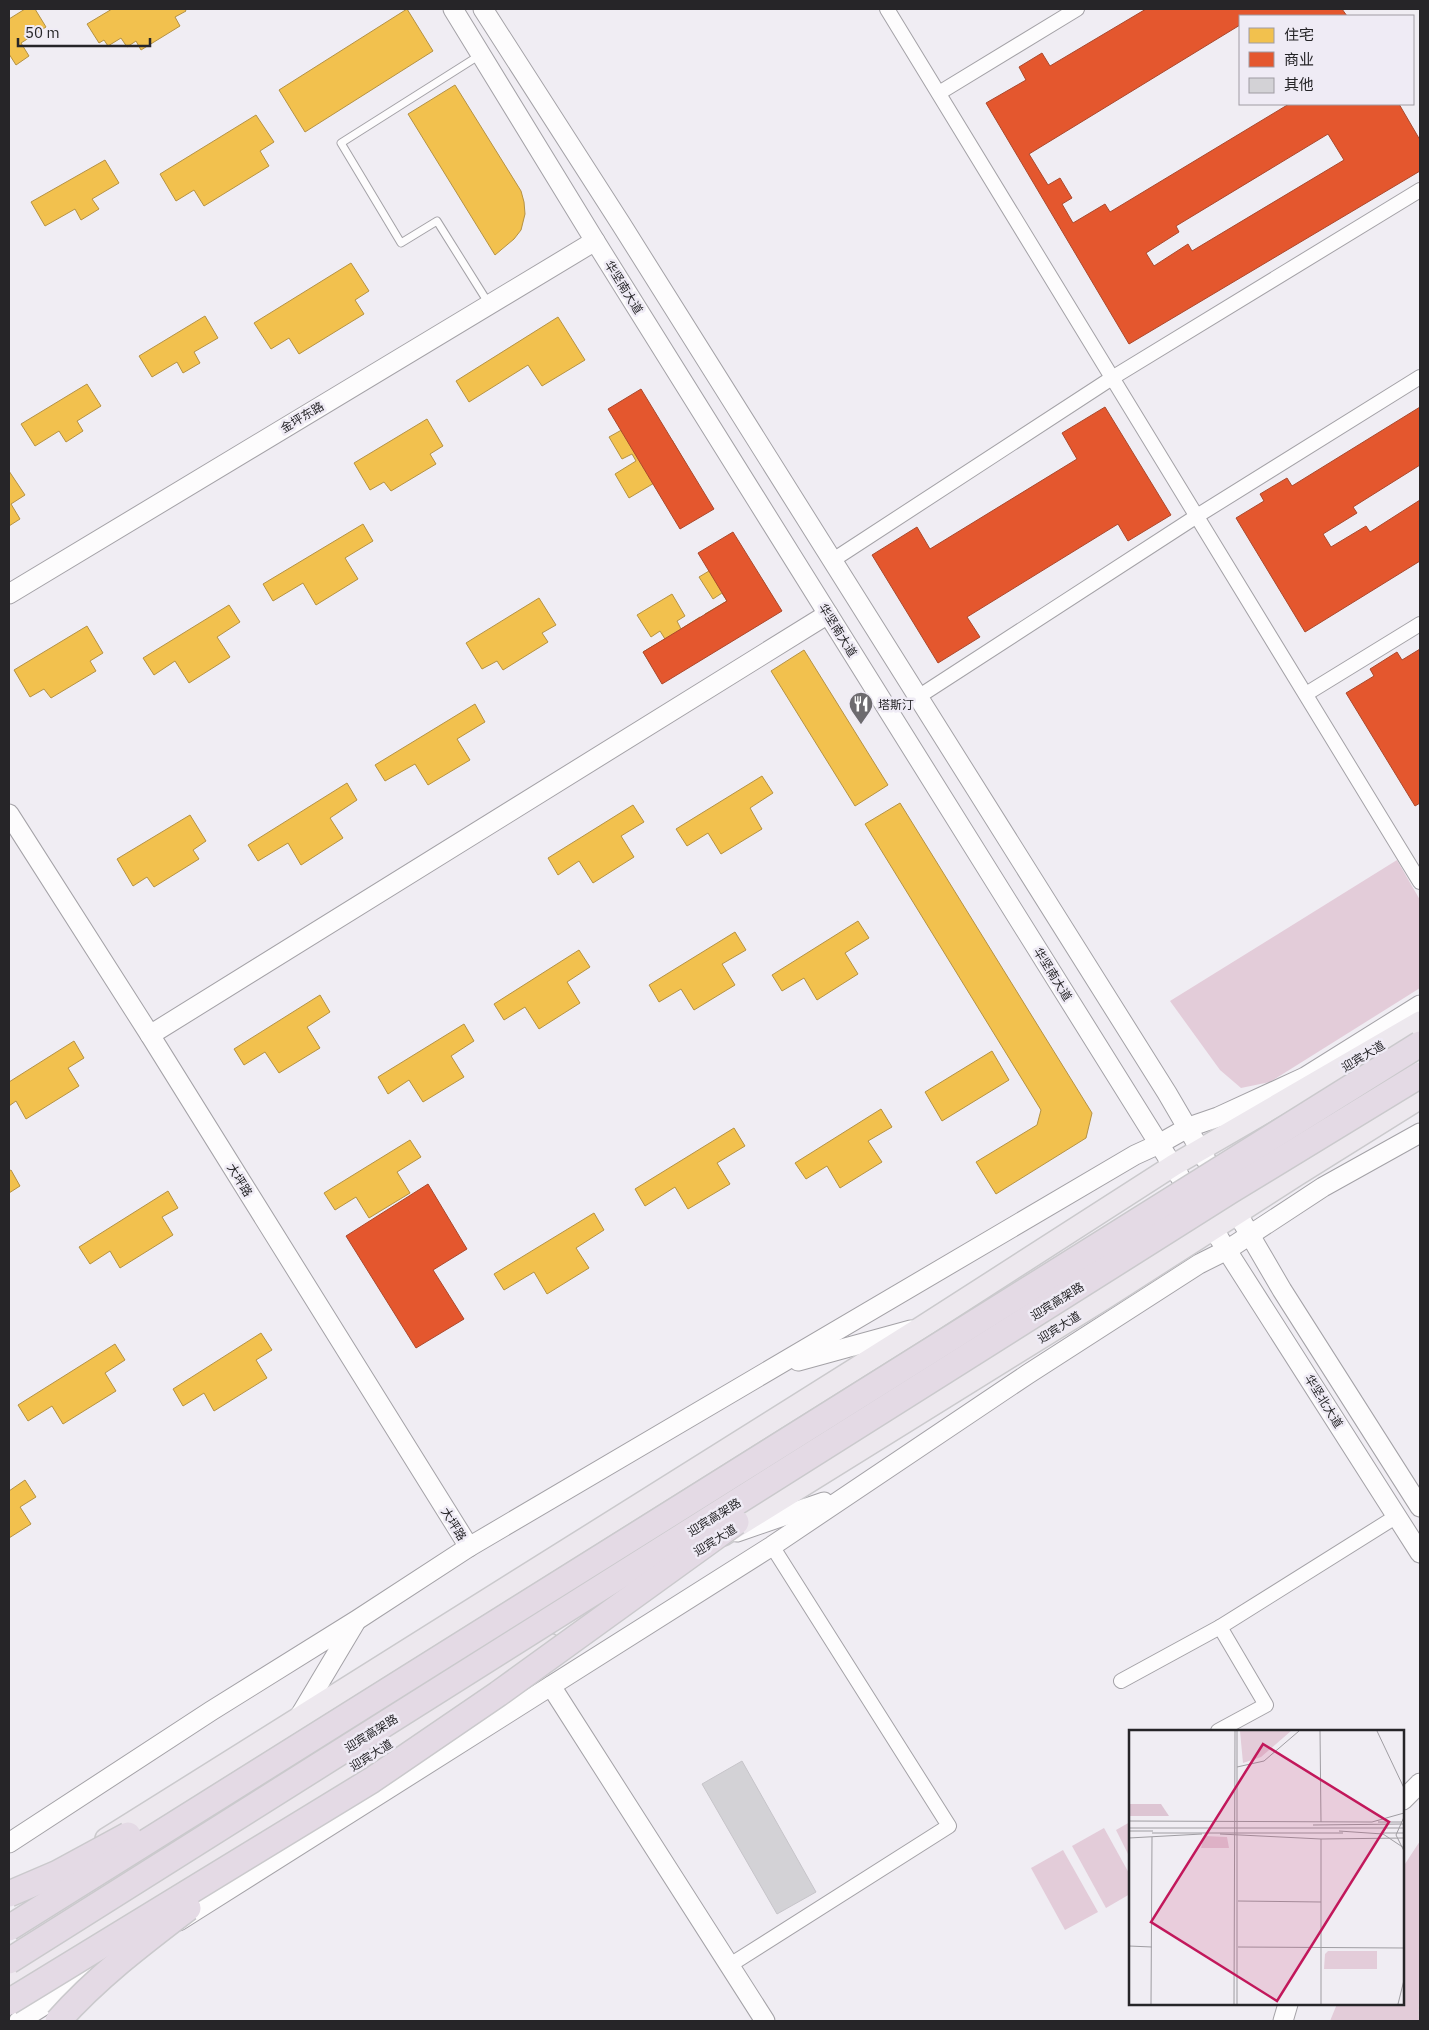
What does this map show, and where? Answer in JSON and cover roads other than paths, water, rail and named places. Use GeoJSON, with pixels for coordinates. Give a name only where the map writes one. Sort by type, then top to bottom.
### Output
{"type":"FeatureCollection","features":[{"type":"Feature","properties":{"kind":"highway"},"geometry":{"type":"LineString","coordinates":[[9,1928],[1420,1044]]}},
{"type":"Feature","properties":{"kind":"highway","name":"迎宾高架路"},"geometry":{"type":"LineString","coordinates":[[9,1960],[1230,1191],[1420,1076]]}},
{"type":"Feature","properties":{"kind":"highway"},"geometry":{"type":"LineString","coordinates":[[58,2021],[71,2006],[121,1960],[175,1918],[498,1694],[932,1380]]}},
{"type":"Feature","properties":{"kind":"highway"},"geometry":{"type":"LineString","coordinates":[[9,1894],[58,1873],[358,1708]]}},
{"type":"Feature","properties":{"kind":"highway"},"geometry":{"type":"LineString","coordinates":[[9,2002],[372,1780]]}},
{"type":"Feature","properties":{"kind":"main road","name":"迎宾大道"},"geometry":{"type":"LineString","coordinates":[[9,1901],[922,1327],[1174,1165],[1420,1022]]}},
{"type":"Feature","properties":{"kind":"main road","name":"迎宾大道"},"geometry":{"type":"LineString","coordinates":[[9,1982],[1214,1229],[1420,1098]]}},
{"type":"Feature","properties":{"kind":"street","name":"华坚南大道"},"geometry":{"type":"LineString","coordinates":[[453,9],[595,241],[1227,1250]]}},
{"type":"Feature","properties":{"kind":"street"},"geometry":{"type":"LineString","coordinates":[[483,9],[833,560],[1189,1127],[1250,1234]]}},
{"type":"Feature","properties":{"kind":"street"},"geometry":{"type":"LineString","coordinates":[[887,9],[1420,882]]}},
{"type":"Feature","properties":{"kind":"street"},"geometry":{"type":"LineString","coordinates":[[939,93],[1077,9]]}},
{"type":"Feature","properties":{"kind":"street"},"geometry":{"type":"LineString","coordinates":[[833,560],[1112,378],[1420,190]]}},
{"type":"Feature","properties":{"kind":"street","name":"金坪东路"},"geometry":{"type":"LineString","coordinates":[[9,594],[595,241]]}},
{"type":"Feature","properties":{"kind":"street"},"geometry":{"type":"LineString","coordinates":[[918,697],[1197,516],[1420,377]]}},
{"type":"Feature","properties":{"kind":"street"},"geometry":{"type":"LineString","coordinates":[[150,1035],[828,614]]}},
{"type":"Feature","properties":{"kind":"street"},"geometry":{"type":"LineString","coordinates":[[1306,694],[1420,624]]}},
{"type":"Feature","properties":{"kind":"street","name":"大坪路"},"geometry":{"type":"LineString","coordinates":[[9,814],[150,1035],[469,1547]]}},
{"type":"Feature","properties":{"kind":"street"},"geometry":{"type":"LineString","coordinates":[[9,1844],[211,1711],[357,1620],[469,1547],[1135,1155],[1189,1127],[1218,1116],[1305,1076],[1420,1005]]}},
{"type":"Feature","properties":{"kind":"street"},"geometry":{"type":"LineString","coordinates":[[19,2021],[772,1546],[1028,1374],[1200,1264],[1227,1250],[1323,1187],[1420,1133]]}},
{"type":"Feature","properties":{"kind":"street","name":"华坚北大道"},"geometry":{"type":"LineString","coordinates":[[1250,1234],[1282,1290],[1420,1507]]}},
{"type":"Feature","properties":{"kind":"street","name":"华坚北大道"},"geometry":{"type":"LineString","coordinates":[[1227,1250],[1420,1553]]}},
{"type":"Feature","properties":{"kind":"street"},"geometry":{"type":"LineString","coordinates":[[773,1368],[922,1327]]}},
{"type":"Feature","properties":{"kind":"street"},"geometry":{"type":"LineString","coordinates":[[715,1540],[849,1493]]}},
{"type":"Feature","properties":{"kind":"street"},"geometry":{"type":"LineString","coordinates":[[1121,1681],[1220,1628],[1397,1516]]}},
{"type":"Feature","properties":{"kind":"street"},"geometry":{"type":"LineString","coordinates":[[730,1965],[949,1826],[772,1546]]}},
{"type":"Feature","properties":{"kind":"street"},"geometry":{"type":"LineString","coordinates":[[299,1717],[357,1620]]}},
{"type":"Feature","properties":{"kind":"street"},"geometry":{"type":"LineString","coordinates":[[1220,1628],[1266,1704],[1220,1730]]}},
{"type":"Feature","properties":{"kind":"street"},"geometry":{"type":"LineString","coordinates":[[551,1686],[765,2021]]}},
{"type":"Feature","properties":{"kind":"street"},"geometry":{"type":"LineString","coordinates":[[1404,1799],[1420,1783]]}},
{"type":"Feature","properties":{"kind":"street"},"geometry":{"type":"LineString","coordinates":[[1282,2021],[1288,2005]]}},
{"type":"Feature","properties":{"kind":"lane"},"geometry":{"type":"LineString","coordinates":[[480,55],[341,143],[400,243],[437,221],[490,304]]}},
{"type":"Feature","properties":{"kind":"place","name":"塔斯汀"},"geometry":{"type":"Point","coordinates":[861,725]}}]}
